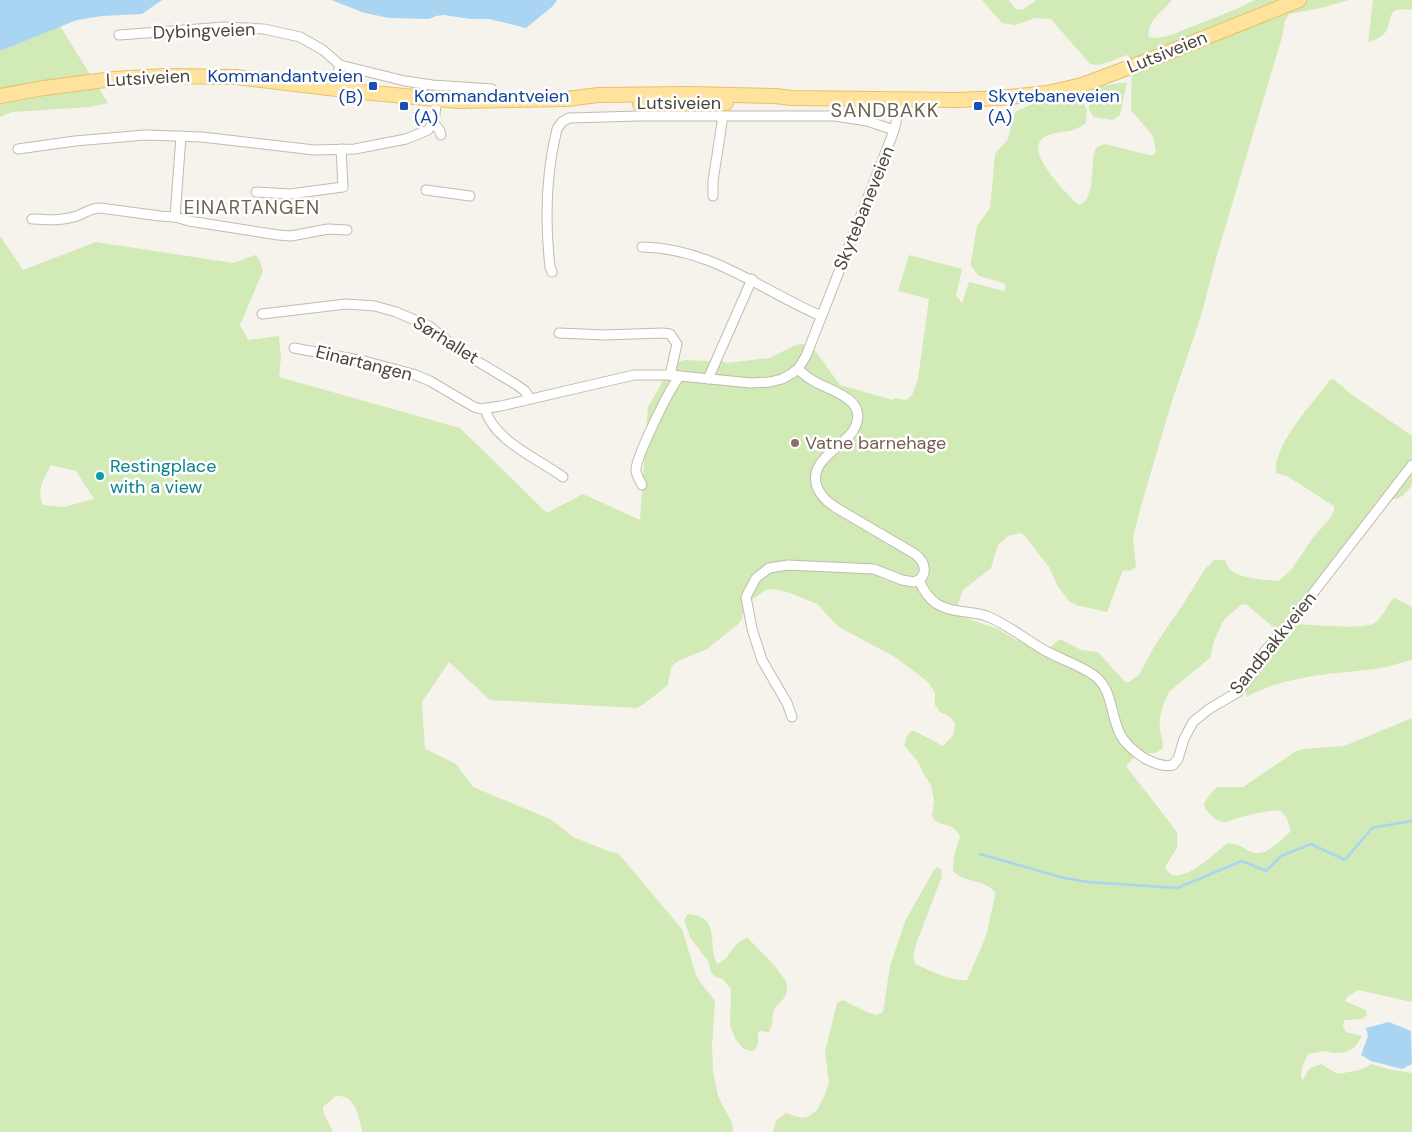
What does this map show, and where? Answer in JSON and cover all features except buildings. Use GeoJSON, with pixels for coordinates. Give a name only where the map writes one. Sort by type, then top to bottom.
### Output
{"type":"FeatureCollection","features":[{"type":"Feature","properties":{"kind":"main road","name":"Lutsiveien"},"geometry":{"type":"LineString","coordinates":[[0,96],[113,79],[158,76],[236,77],[458,101],[567,99],[623,104],[715,104],[775,102],[792,98],[958,100],[1000,98],[1047,93],[1082,85],[1299,0]]}},
{"type":"Feature","properties":{"kind":"street","name":"Dybingveien"},"geometry":{"type":"LineString","coordinates":[[119,34],[224,27],[264,29],[300,37],[322,50],[340,65],[405,81],[432,85],[492,89]]}},
{"type":"Feature","properties":{"kind":"street"},"geometry":{"type":"LineString","coordinates":[[334,89],[340,65]]}},
{"type":"Feature","properties":{"kind":"street","name":"Skytebaneveien"},"geometry":{"type":"LineString","coordinates":[[798,369],[806,356],[894,130],[899,98]]}},
{"type":"Feature","properties":{"kind":"street"},"geometry":{"type":"LineString","coordinates":[[18,149],[58,143],[145,135],[181,136],[314,150],[341,150],[406,139],[428,130],[434,123],[437,99]]}},
{"type":"Feature","properties":{"kind":"street"},"geometry":{"type":"LineString","coordinates":[[713,196],[713,181],[724,116]]}},
{"type":"Feature","properties":{"kind":"street"},"geometry":{"type":"LineString","coordinates":[[552,272],[548,235],[548,194],[557,129],[562,122],[569,118],[840,116],[867,121],[894,130]]}},
{"type":"Feature","properties":{"kind":"street"},"geometry":{"type":"LineString","coordinates":[[434,123],[441,135]]}},
{"type":"Feature","properties":{"kind":"street"},"geometry":{"type":"LineString","coordinates":[[175,217],[181,136]]}},
{"type":"Feature","properties":{"kind":"street"},"geometry":{"type":"LineString","coordinates":[[256,192],[290,194],[342,186],[341,150]]}},
{"type":"Feature","properties":{"kind":"street"},"geometry":{"type":"LineString","coordinates":[[426,190],[470,196]]}},
{"type":"Feature","properties":{"kind":"street"},"geometry":{"type":"LineString","coordinates":[[32,219],[64,220],[79,216],[94,208],[100,208],[175,217],[189,221],[278,235],[291,236],[328,229],[347,230]]}},
{"type":"Feature","properties":{"kind":"street"},"geometry":{"type":"LineString","coordinates":[[642,247],[666,248],[724,267],[752,279],[821,316]]}},
{"type":"Feature","properties":{"kind":"street"},"geometry":{"type":"LineString","coordinates":[[708,379],[752,279]]}},
{"type":"Feature","properties":{"kind":"street","name":"Sørhallet"},"geometry":{"type":"LineString","coordinates":[[262,314],[346,304],[366,305],[396,312],[429,326],[460,351],[517,385],[525,391],[530,399]]}},
{"type":"Feature","properties":{"kind":"street"},"geometry":{"type":"LineString","coordinates":[[559,333],[604,335],[670,334],[677,344],[670,375]]}},
{"type":"Feature","properties":{"kind":"street","name":"Einartangen"},"geometry":{"type":"LineString","coordinates":[[294,348],[371,362],[413,374],[430,381],[474,407],[485,408]]}},
{"type":"Feature","properties":{"kind":"street"},"geometry":{"type":"LineString","coordinates":[[563,477],[507,439],[490,420],[485,408],[634,375],[670,375],[764,383],[782,379],[798,369],[815,382],[849,399],[858,413],[858,421],[854,431],[817,468],[816,482],[820,494],[835,507],[919,557],[925,568],[924,575],[914,582],[874,570],[788,565],[769,568],[756,578],[746,597],[752,629],[762,660],[787,703],[792,717]]}},
{"type":"Feature","properties":{"kind":"street"},"geometry":{"type":"LineString","coordinates":[[642,485],[636,471],[640,457],[668,394],[680,376]]}},
{"type":"Feature","properties":{"kind":"street","name":"Sandbakkveien"},"geometry":{"type":"LineString","coordinates":[[919,580],[927,596],[936,604],[950,610],[988,616],[1048,652],[1094,675],[1107,692],[1116,726],[1126,742],[1140,755],[1150,761],[1159,765],[1173,764],[1181,752],[1184,739],[1193,722],[1209,709],[1238,692],[1252,674],[1264,652],[1297,614],[1412,465]]}},
{"type":"Feature","properties":{"kind":"green space"},"geometry":{"type":"Polygon","coordinates":[[[982,0],[1008,0],[1017,10],[1024,9],[1036,0],[1172,0],[1150,26],[1149,37],[1157,38],[1171,35],[1255,0],[1349,0],[1289,14],[1285,21],[1201,316],[1172,401],[1141,506],[1133,538],[1136,567],[1130,571],[1123,570],[1107,612],[1076,605],[1069,601],[1058,587],[1049,567],[1024,535],[1020,533],[1008,536],[998,545],[991,568],[963,590],[958,605],[959,610],[969,619],[998,629],[1018,641],[1047,650],[1060,639],[1081,650],[1098,652],[1125,682],[1129,682],[1139,675],[1155,645],[1205,569],[1214,560],[1225,560],[1231,570],[1242,576],[1279,581],[1291,570],[1312,539],[1331,517],[1334,506],[1287,476],[1276,473],[1280,450],[1295,425],[1329,381],[1333,379],[1351,394],[1412,436],[1411,487],[1405,494],[1394,499],[1380,511],[1297,620],[1298,624],[1358,626],[1372,624],[1382,616],[1394,598],[1397,599],[1412,607],[1412,660],[1382,668],[1295,679],[1262,689],[1246,697],[1249,683],[1279,632],[1247,605],[1242,604],[1222,623],[1214,641],[1210,658],[1170,691],[1160,719],[1163,741],[1162,749],[1155,753],[1137,754],[1126,766],[1177,832],[1177,848],[1165,867],[1173,875],[1179,875],[1194,869],[1228,843],[1254,853],[1259,853],[1274,846],[1291,831],[1287,818],[1281,811],[1239,817],[1225,822],[1215,819],[1204,805],[1207,798],[1217,787],[1243,787],[1296,751],[1344,746],[1412,718],[1412,1002],[1358,990],[1347,997],[1345,1001],[1366,1010],[1367,1015],[1363,1019],[1344,1020],[1343,1026],[1346,1032],[1362,1036],[1355,1047],[1346,1052],[1324,1051],[1308,1054],[1302,1067],[1301,1077],[1303,1080],[1309,1069],[1321,1064],[1338,1074],[1359,1070],[1372,1064],[1412,1073],[1412,1132],[773,1132],[776,1120],[786,1113],[801,1118],[808,1117],[817,1110],[823,1099],[829,1083],[825,1052],[837,1003],[843,1000],[876,1015],[883,1012],[890,966],[906,919],[934,870],[937,867],[941,869],[942,876],[916,944],[913,957],[915,964],[933,972],[955,979],[967,980],[986,936],[995,896],[995,892],[985,885],[963,878],[953,871],[954,856],[960,837],[953,828],[934,820],[932,816],[934,800],[931,785],[918,762],[904,745],[910,732],[914,731],[943,746],[954,734],[955,723],[950,717],[940,712],[935,705],[935,693],[928,682],[895,657],[839,627],[817,604],[774,589],[766,590],[744,606],[742,619],[737,625],[707,649],[680,660],[673,665],[668,685],[637,708],[490,700],[449,662],[422,702],[425,749],[456,764],[473,787],[552,820],[573,837],[618,853],[682,929],[696,975],[715,1001],[712,1045],[713,1071],[718,1096],[732,1123],[733,1132],[362,1132],[355,1107],[349,1099],[336,1096],[323,1107],[323,1112],[333,1132],[0,1132],[0,236],[23,270],[96,242],[233,263],[255,255],[259,259],[263,271],[240,325],[248,340],[279,336],[281,357],[279,377],[460,428],[547,513],[583,494],[640,520],[648,407],[673,364],[685,360],[719,360],[727,363],[769,358],[802,344],[814,349],[840,385],[893,400],[894,398],[906,400],[912,395],[918,379],[929,299],[898,291],[909,255],[962,269],[956,296],[962,303],[969,282],[1004,291],[1006,286],[1004,283],[979,276],[971,266],[971,262],[977,226],[990,208],[995,154],[1008,139],[1015,112],[1036,102],[1079,95],[1087,110],[1086,123],[1071,130],[1049,135],[1041,141],[1038,149],[1046,169],[1076,203],[1080,205],[1088,195],[1092,180],[1095,150],[1098,147],[1105,144],[1149,155],[1153,155],[1156,152],[1153,136],[1131,110],[1132,60],[1127,55],[1104,64],[1090,64],[1051,19],[1035,18],[1015,25],[1002,23],[982,0]],[[51,465],[40,495],[43,505],[64,507],[94,499],[76,471],[51,465]]]}},
{"type":"Feature","properties":{"kind":"green space"},"geometry":{"type":"Polygon","coordinates":[[[1373,0],[1412,0],[1412,10],[1396,10],[1391,16],[1387,30],[1383,35],[1368,42],[1373,0]]]}},
{"type":"Feature","properties":{"kind":"green space"},"geometry":{"type":"Polygon","coordinates":[[[60,26],[108,103],[89,107],[12,112],[0,117],[0,51],[60,26]]]}},
{"type":"Feature","properties":{"kind":"green space"},"geometry":{"type":"Polygon","coordinates":[[[1127,82],[1120,115],[1113,120],[1093,117],[1089,109],[1089,91],[1102,86],[1127,82]]]}},
{"type":"Feature","properties":{"kind":"green space"},"geometry":{"type":"Polygon","coordinates":[[[688,914],[699,916],[706,920],[710,926],[713,949],[718,964],[725,959],[737,944],[747,937],[774,965],[786,981],[785,997],[773,1013],[769,1032],[758,1032],[758,1044],[755,1050],[744,1049],[736,1040],[730,1025],[731,989],[723,979],[715,977],[710,970],[709,962],[691,939],[684,920],[688,914]]]}},
{"type":"Feature","properties":{"kind":"water"},"geometry":{"type":"Polygon","coordinates":[[[0,0],[162,0],[142,14],[102,16],[77,20],[0,51],[0,0]]]}},
{"type":"Feature","properties":{"kind":"water"},"geometry":{"type":"Polygon","coordinates":[[[331,0],[557,0],[553,6],[526,28],[489,19],[470,19],[444,15],[429,19],[389,18],[365,13],[331,0]]]}},
{"type":"Feature","properties":{"kind":"water"},"geometry":{"type":"Polygon","coordinates":[[[1389,1022],[1411,1031],[1412,1064],[1402,1069],[1371,1061],[1361,1055],[1368,1036],[1366,1028],[1389,1022]]]}},
{"type":"Feature","properties":{"kind":"waterway"},"geometry":{"type":"LineString","coordinates":[[980,854],[1064,878],[1089,882],[1177,888],[1242,861],[1266,871],[1281,856],[1311,844],[1345,860],[1372,828],[1411,821],[1412,819]]}},
{"type":"Feature","properties":{"kind":"place","name":"Kommandantveien (B)"},"geometry":{"type":"Point","coordinates":[373,86]}},
{"type":"Feature","properties":{"kind":"place","name":"Kommandantveien (A)"},"geometry":{"type":"Point","coordinates":[404,106]}},
{"type":"Feature","properties":{"kind":"place","name":"Skytebaneveien (A)"},"geometry":{"type":"Point","coordinates":[978,106]}},
{"type":"Feature","properties":{"kind":"place","name":"Vatne barnehage"},"geometry":{"type":"Point","coordinates":[795,443]}},
{"type":"Feature","properties":{"kind":"place","name":"Restingplace with a view"},"geometry":{"type":"Point","coordinates":[100,476]}},
{"type":"Feature","properties":{"kind":"district","name":"SANDBAKK"},"geometry":{"type":"Point","coordinates":[885,110]}},
{"type":"Feature","properties":{"kind":"district","name":"EINARTANGEN"},"geometry":{"type":"Point","coordinates":[252,207]}}]}
